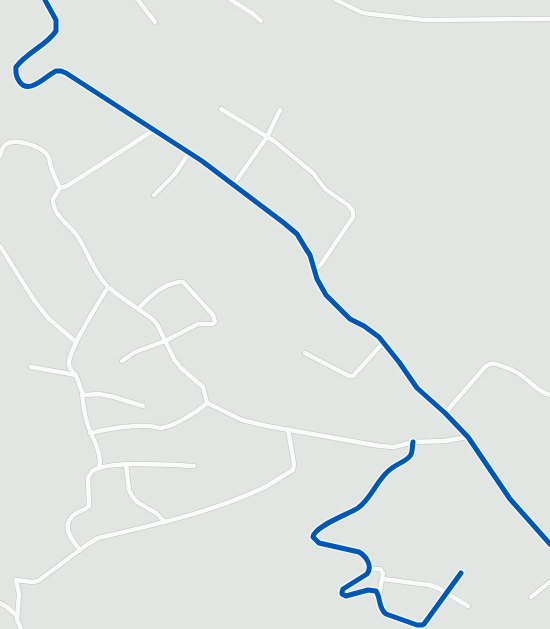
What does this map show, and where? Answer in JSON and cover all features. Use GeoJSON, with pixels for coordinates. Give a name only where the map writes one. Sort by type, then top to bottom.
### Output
{"type":"FeatureCollection","features":[{"type":"Feature","properties":{"kind":"street"},"geometry":{"type":"LineString","coordinates":[[45,0],[56,20],[56,31],[51,38],[20,62],[16,67],[18,82],[23,85],[33,86],[50,74],[56,71],[61,71],[154,130],[234,184],[297,234],[310,255],[320,287],[350,319],[369,329],[383,343],[399,362],[416,388],[445,413],[468,437],[510,499],[550,544]]}},
{"type":"Feature","properties":{"kind":"street"},"geometry":{"type":"LineString","coordinates":[[138,0],[155,22]]}},
{"type":"Feature","properties":{"kind":"street"},"geometry":{"type":"LineString","coordinates":[[231,0],[252,13],[261,21]]}},
{"type":"Feature","properties":{"kind":"street"},"geometry":{"type":"LineString","coordinates":[[336,0],[363,13],[424,20],[550,19]]}},
{"type":"Feature","properties":{"kind":"street"},"geometry":{"type":"LineString","coordinates":[[220,109],[274,141],[313,173],[325,189],[348,205],[353,211],[353,217],[322,263],[314,271]]}},
{"type":"Feature","properties":{"kind":"street"},"geometry":{"type":"LineString","coordinates":[[234,184],[267,137],[280,110]]}},
{"type":"Feature","properties":{"kind":"street"},"geometry":{"type":"LineString","coordinates":[[154,130],[68,186],[60,188],[53,199],[55,210],[76,234],[84,246],[96,271],[108,286],[157,324],[174,359],[181,368],[203,387],[207,403]]}},
{"type":"Feature","properties":{"kind":"street"},"geometry":{"type":"LineString","coordinates":[[0,156],[2,149],[9,143],[28,144],[37,147],[48,156],[60,188]]}},
{"type":"Feature","properties":{"kind":"street"},"geometry":{"type":"LineString","coordinates":[[154,195],[175,174],[189,153]]}},
{"type":"Feature","properties":{"kind":"street"},"geometry":{"type":"LineString","coordinates":[[0,246],[34,300],[48,318],[76,342]]}},
{"type":"Feature","properties":{"kind":"street"},"geometry":{"type":"LineString","coordinates":[[122,361],[135,352],[165,341],[198,324],[213,324],[215,322],[215,319],[185,284],[180,282],[162,288],[147,299],[138,309]]}},
{"type":"Feature","properties":{"kind":"street"},"geometry":{"type":"LineString","coordinates":[[99,468],[100,454],[90,433],[86,420],[82,393],[76,375],[70,369],[69,363],[76,342],[108,286]]}},
{"type":"Feature","properties":{"kind":"street"},"geometry":{"type":"LineString","coordinates":[[305,353],[349,376],[353,376],[383,343]]}},
{"type":"Feature","properties":{"kind":"street"},"geometry":{"type":"LineString","coordinates":[[445,413],[486,367],[492,363],[496,363],[513,370],[540,392],[550,396]]}},
{"type":"Feature","properties":{"kind":"street"},"geometry":{"type":"LineString","coordinates":[[31,367],[76,375]]}},
{"type":"Feature","properties":{"kind":"street"},"geometry":{"type":"LineString","coordinates":[[82,393],[87,396],[99,394],[114,397],[143,406]]}},
{"type":"Feature","properties":{"kind":"street"},"geometry":{"type":"LineString","coordinates":[[207,403],[242,420],[388,447],[413,442],[444,441],[468,437]]}},
{"type":"Feature","properties":{"kind":"street"},"geometry":{"type":"LineString","coordinates":[[90,433],[109,429],[149,426],[160,428],[191,416],[207,403]]}},
{"type":"Feature","properties":{"kind":"street"},"geometry":{"type":"LineString","coordinates":[[21,629],[18,624],[17,616],[19,599],[16,580],[32,582],[38,581],[98,538],[165,522],[211,508],[262,489],[292,470],[294,464],[288,429]]}},
{"type":"Feature","properties":{"kind":"street"},"geometry":{"type":"LineString","coordinates":[[379,597],[376,591],[372,590],[346,596],[342,593],[343,589],[367,574],[369,569],[368,561],[363,555],[352,550],[319,543],[314,539],[313,534],[322,526],[358,508],[366,501],[383,475],[410,456],[412,453],[413,442]]}},
{"type":"Feature","properties":{"kind":"street"},"geometry":{"type":"LineString","coordinates":[[126,465],[129,490],[132,496],[137,502],[150,508],[165,522]]}},
{"type":"Feature","properties":{"kind":"street"},"geometry":{"type":"LineString","coordinates":[[80,550],[69,534],[68,524],[70,518],[88,507],[88,478],[92,471],[99,468],[126,465],[194,466]]}},
{"type":"Feature","properties":{"kind":"street"},"geometry":{"type":"LineString","coordinates":[[369,569],[380,569],[383,573],[379,597],[382,611],[386,614],[422,625],[461,573]]}},
{"type":"Feature","properties":{"kind":"street"},"geometry":{"type":"LineString","coordinates":[[383,579],[429,585],[438,588],[468,606]]}},
{"type":"Feature","properties":{"kind":"street"},"geometry":{"type":"LineString","coordinates":[[531,597],[550,582]]}},
{"type":"Feature","properties":{"kind":"street"},"geometry":{"type":"LineString","coordinates":[[0,603],[17,616]]}},
{"type":"Feature","properties":{"kind":"cycle path"},"geometry":{"type":"LineString","coordinates":[[45,0],[56,20],[56,31],[47,41],[25,57],[16,67],[18,79],[22,85],[34,85],[56,71],[66,73],[202,161],[297,234],[310,255],[317,279],[326,295],[350,319],[364,326],[379,337],[417,388],[445,413],[468,437],[510,499],[550,544]]}},
{"type":"Feature","properties":{"kind":"cycle path"},"geometry":{"type":"LineString","coordinates":[[413,442],[411,455],[382,477],[368,499],[363,504],[354,511],[325,525],[319,529],[313,537],[319,543],[359,552],[368,562],[369,571],[367,574],[343,589],[342,594],[346,596],[368,590],[376,591],[383,612],[417,625],[424,624],[461,573]]}}]}
